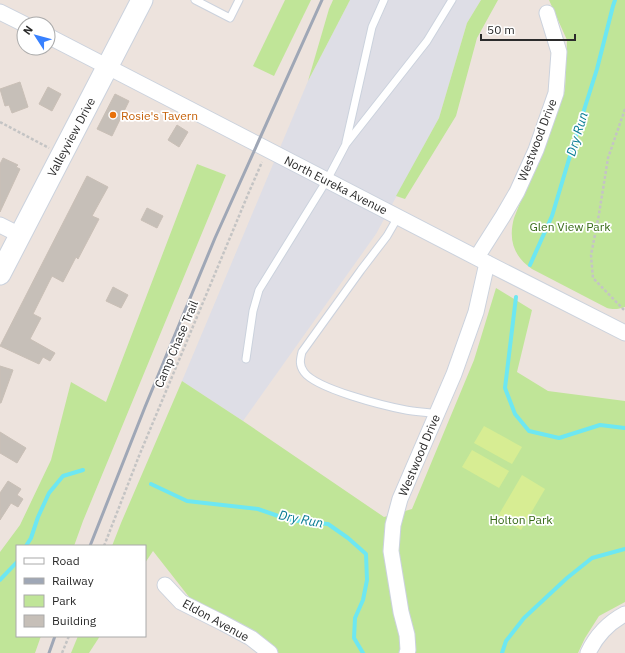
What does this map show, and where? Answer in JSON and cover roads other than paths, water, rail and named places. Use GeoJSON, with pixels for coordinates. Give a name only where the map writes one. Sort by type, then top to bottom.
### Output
{"type":"FeatureCollection","features":[{"type":"Feature","properties":{"kind":"street","name":"Valleyview Drive"},"geometry":{"type":"LineString","coordinates":[[0,274],[142,0]]}},
{"type":"Feature","properties":{"kind":"street"},"geometry":{"type":"LineString","coordinates":[[0,12],[16,20]]}},
{"type":"Feature","properties":{"kind":"street","name":"Westwood Drive"},"geometry":{"type":"LineString","coordinates":[[407,653],[407,635],[401,612],[391,551],[393,524],[400,499],[454,374],[476,312],[482,260],[503,216],[517,192],[536,150],[556,93],[559,52],[547,13]]}},
{"type":"Feature","properties":{"kind":"street","name":"North Eureka Avenue"},"geometry":{"type":"LineString","coordinates":[[56,40],[625,333]]}},
{"type":"Feature","properties":{"kind":"street"},"geometry":{"type":"LineString","coordinates":[[0,225],[20,235]]}},
{"type":"Feature","properties":{"kind":"street","name":"Eldon Avenue"},"geometry":{"type":"LineString","coordinates":[[166,586],[181,602],[244,634],[270,653]]}},
{"type":"Feature","properties":{"kind":"street"},"geometry":{"type":"LineString","coordinates":[[588,653],[594,642],[605,628],[625,614]]}},
{"type":"Feature","properties":{"kind":"lane"},"geometry":{"type":"LineString","coordinates":[[195,0],[230,18],[239,0]]}},
{"type":"Feature","properties":{"kind":"lane"},"geometry":{"type":"LineString","coordinates":[[346,144],[372,26],[384,0]]}},
{"type":"Feature","properties":{"kind":"lane"},"geometry":{"type":"LineString","coordinates":[[246,359],[253,311],[259,290],[327,180],[346,144],[427,41],[452,0]]}},
{"type":"Feature","properties":{"kind":"lane"},"geometry":{"type":"LineString","coordinates":[[398,217],[387,236],[302,352],[299,363],[304,373],[313,380],[345,394],[406,410],[437,414]]}},
{"type":"Feature","properties":{"kind":"waterway","name":"Dry Run"},"geometry":{"type":"LineString","coordinates":[[530,265],[552,216],[597,69],[615,0]]}},
{"type":"Feature","properties":{"kind":"waterway","name":"Dry Run"},"geometry":{"type":"LineString","coordinates":[[516,297],[505,388],[515,414],[529,431],[559,438],[600,425],[625,428]]}},
{"type":"Feature","properties":{"kind":"waterway","name":"Dry Run"},"geometry":{"type":"LineString","coordinates":[[27,545],[31,538],[38,517],[49,493],[63,476],[83,470]]}},
{"type":"Feature","properties":{"kind":"waterway","name":"Dry Run"},"geometry":{"type":"LineString","coordinates":[[151,484],[187,501],[258,509],[290,520],[328,524],[348,538],[366,554],[367,580],[363,600],[355,618],[354,638],[363,653]]}},
{"type":"Feature","properties":{"kind":"waterway","name":"Dry Run"},"geometry":{"type":"LineString","coordinates":[[502,653],[506,641],[524,618],[567,578],[592,558],[625,549]]}},
{"type":"Feature","properties":{"kind":"waterway","name":"Dry Run"},"geometry":{"type":"LineString","coordinates":[[0,580],[16,563]]}},
{"type":"Feature","properties":{"kind":"railway"},"geometry":{"type":"LineString","coordinates":[[90,545],[145,407],[215,238],[322,0]]}},
{"type":"Feature","properties":{"kind":"railway"},"geometry":{"type":"LineString","coordinates":[[49,653],[55,637]]}},
{"type":"Feature","properties":{"kind":"place","name":"Rosie's Tavern"},"geometry":{"type":"Point","coordinates":[113,115]}},
{"type":"Feature","properties":{"kind":"park label","name":"Glen View Park"},"geometry":{"type":"Point","coordinates":[570,226]}},
{"type":"Feature","properties":{"kind":"park label","name":"Holton Park"},"geometry":{"type":"Point","coordinates":[521,519]}}]}
